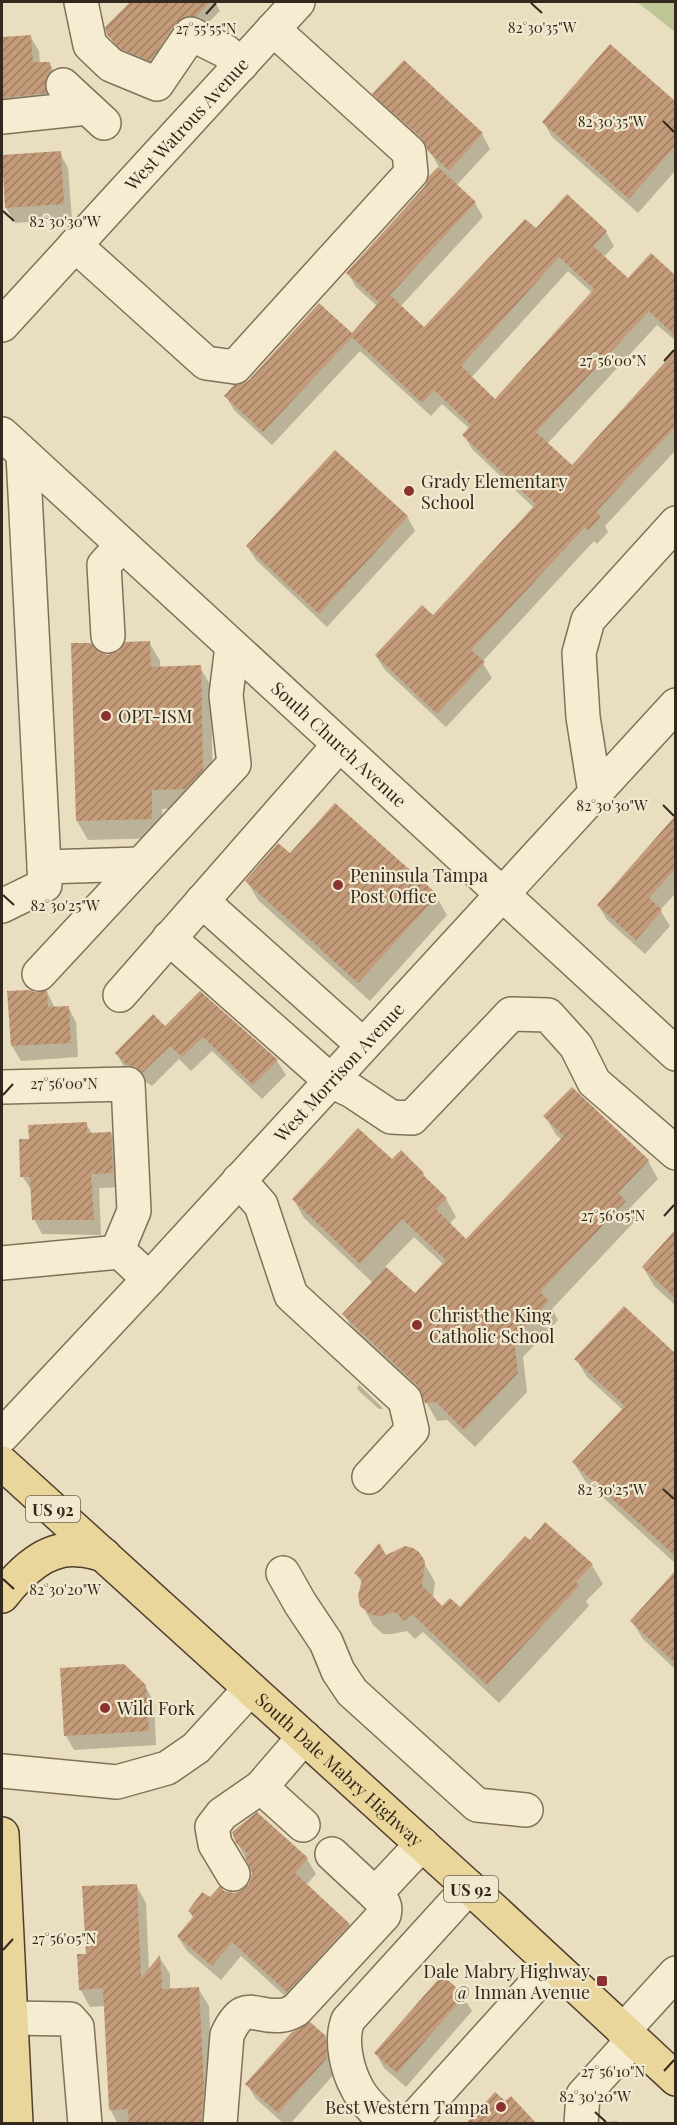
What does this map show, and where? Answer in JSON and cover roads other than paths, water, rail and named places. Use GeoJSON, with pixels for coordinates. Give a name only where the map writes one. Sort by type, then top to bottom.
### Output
{"type":"FeatureCollection","features":[{"type":"Feature","properties":{"kind":"main road","name":"South Dale Mabry Highway"},"geometry":{"type":"LineString","coordinates":[[2,1463],[469,1887],[675,2079]]}},
{"type":"Feature","properties":{"kind":"main road"},"geometry":{"type":"LineString","coordinates":[[2,1596],[14,1580],[33,1562],[50,1555],[79,1549],[104,1555]]}},
{"type":"Feature","properties":{"kind":"main road"},"geometry":{"type":"LineString","coordinates":[[2,1834],[16,2124]]}},
{"type":"Feature","properties":{"kind":"street"},"geometry":{"type":"LineString","coordinates":[[81,2],[90,45],[111,65],[158,84],[195,114]]}},
{"type":"Feature","properties":{"kind":"street","name":"West Watrous Avenue"},"geometry":{"type":"LineString","coordinates":[[2,325],[298,2]]}},
{"type":"Feature","properties":{"kind":"street"},"geometry":{"type":"LineString","coordinates":[[75,245],[206,363],[236,367],[411,173],[409,152],[273,29]]}},
{"type":"Feature","properties":{"kind":"street"},"geometry":{"type":"LineString","coordinates":[[158,84],[191,34],[225,51],[241,65]]}},
{"type":"Feature","properties":{"kind":"street"},"geometry":{"type":"LineString","coordinates":[[2,117],[95,116],[63,86]]}},
{"type":"Feature","properties":{"kind":"street"},"geometry":{"type":"LineString","coordinates":[[2,906],[45,885],[12,444]]}},
{"type":"Feature","properties":{"kind":"street","name":"South Church Avenue"},"geometry":{"type":"LineString","coordinates":[[12,444],[675,1054]]}},
{"type":"Feature","properties":{"kind":"street"},"geometry":{"type":"LineString","coordinates":[[595,793],[583,717],[579,653],[588,620],[675,523]]}},
{"type":"Feature","properties":{"kind":"street"},"geometry":{"type":"LineString","coordinates":[[108,636],[104,565],[122,545]]}},
{"type":"Feature","properties":{"kind":"street"},"geometry":{"type":"LineString","coordinates":[[39,974],[234,764],[226,695],[232,646]]}},
{"type":"Feature","properties":{"kind":"street","name":"West Morrison Avenue"},"geometry":{"type":"LineString","coordinates":[[2,1436],[149,1279],[675,705]]}},
{"type":"Feature","properties":{"kind":"street"},"geometry":{"type":"LineString","coordinates":[[120,995],[339,746]]}},
{"type":"Feature","properties":{"kind":"street"},"geometry":{"type":"LineString","coordinates":[[44,867],[141,864]]}},
{"type":"Feature","properties":{"kind":"street"},"geometry":{"type":"LineString","coordinates":[[202,901],[363,1045]]}},
{"type":"Feature","properties":{"kind":"street"},"geometry":{"type":"LineString","coordinates":[[169,938],[330,1081],[352,1091],[391,1117],[412,1118],[510,1014],[548,1015],[576,1046],[594,1082],[675,1153]]}},
{"type":"Feature","properties":{"kind":"street"},"geometry":{"type":"LineString","coordinates":[[2,1087],[128,1084],[134,1211],[119,1247],[120,1252],[149,1279]]}},
{"type":"Feature","properties":{"kind":"street"},"geometry":{"type":"LineString","coordinates":[[239,1180],[261,1205],[291,1295],[405,1400],[412,1430],[369,1477]]}},
{"type":"Feature","properties":{"kind":"street"},"geometry":{"type":"LineString","coordinates":[[17,1262],[120,1252]]}},
{"type":"Feature","properties":{"kind":"street"},"geometry":{"type":"LineString","coordinates":[[283,1573],[326,1642],[338,1671],[352,1692],[477,1805],[526,1810]]}},
{"type":"Feature","properties":{"kind":"street"},"geometry":{"type":"LineString","coordinates":[[2,1771],[117,1782],[167,1768],[196,1748],[250,1689]]}},
{"type":"Feature","properties":{"kind":"street"},"geometry":{"type":"LineString","coordinates":[[233,1874],[215,1844],[212,1827],[222,1814],[261,1787],[303,1737]]}},
{"type":"Feature","properties":{"kind":"street"},"geometry":{"type":"LineString","coordinates":[[261,1787],[303,1825]]}},
{"type":"Feature","properties":{"kind":"street"},"geometry":{"type":"LineString","coordinates":[[375,1894],[422,1844]]}},
{"type":"Feature","properties":{"kind":"street"},"geometry":{"type":"LineString","coordinates":[[220,2124],[227,2035],[232,2023],[250,2011],[282,2016],[296,2010],[384,1915],[386,1908],[383,1901],[332,1854]]}},
{"type":"Feature","properties":{"kind":"street"},"geometry":{"type":"LineString","coordinates":[[388,2124],[356,2087],[348,2061],[344,2028],[348,2020],[469,1887]]}},
{"type":"Feature","properties":{"kind":"street"},"geometry":{"type":"LineString","coordinates":[[409,2124],[552,1966]]}},
{"type":"Feature","properties":{"kind":"street"},"geometry":{"type":"LineString","coordinates":[[581,2124],[583,2095],[675,1973]]}},
{"type":"Feature","properties":{"kind":"street"},"geometry":{"type":"LineString","coordinates":[[11,2018],[70,2019],[77,2027],[85,2124]]}},
{"type":"Feature","properties":{"kind":"place","name":"Grady Elementary School"},"geometry":{"type":"Point","coordinates":[409,491]}},
{"type":"Feature","properties":{"kind":"place","name":"OPT-ISM"},"geometry":{"type":"Point","coordinates":[106,716]}},
{"type":"Feature","properties":{"kind":"place","name":"Peninsula Tampa Post Office"},"geometry":{"type":"Point","coordinates":[338,885]}},
{"type":"Feature","properties":{"kind":"place","name":"Christ the King Catholic School"},"geometry":{"type":"Point","coordinates":[417,1325]}},
{"type":"Feature","properties":{"kind":"place","name":"Wild Fork"},"geometry":{"type":"Point","coordinates":[105,1708]}},
{"type":"Feature","properties":{"kind":"place","name":"Dale Mabry Highway @ Inman Avenue"},"geometry":{"type":"Point","coordinates":[602,1981]}},
{"type":"Feature","properties":{"kind":"place","name":"Best Western Tampa"},"geometry":{"type":"Point","coordinates":[501,2107]}}]}
